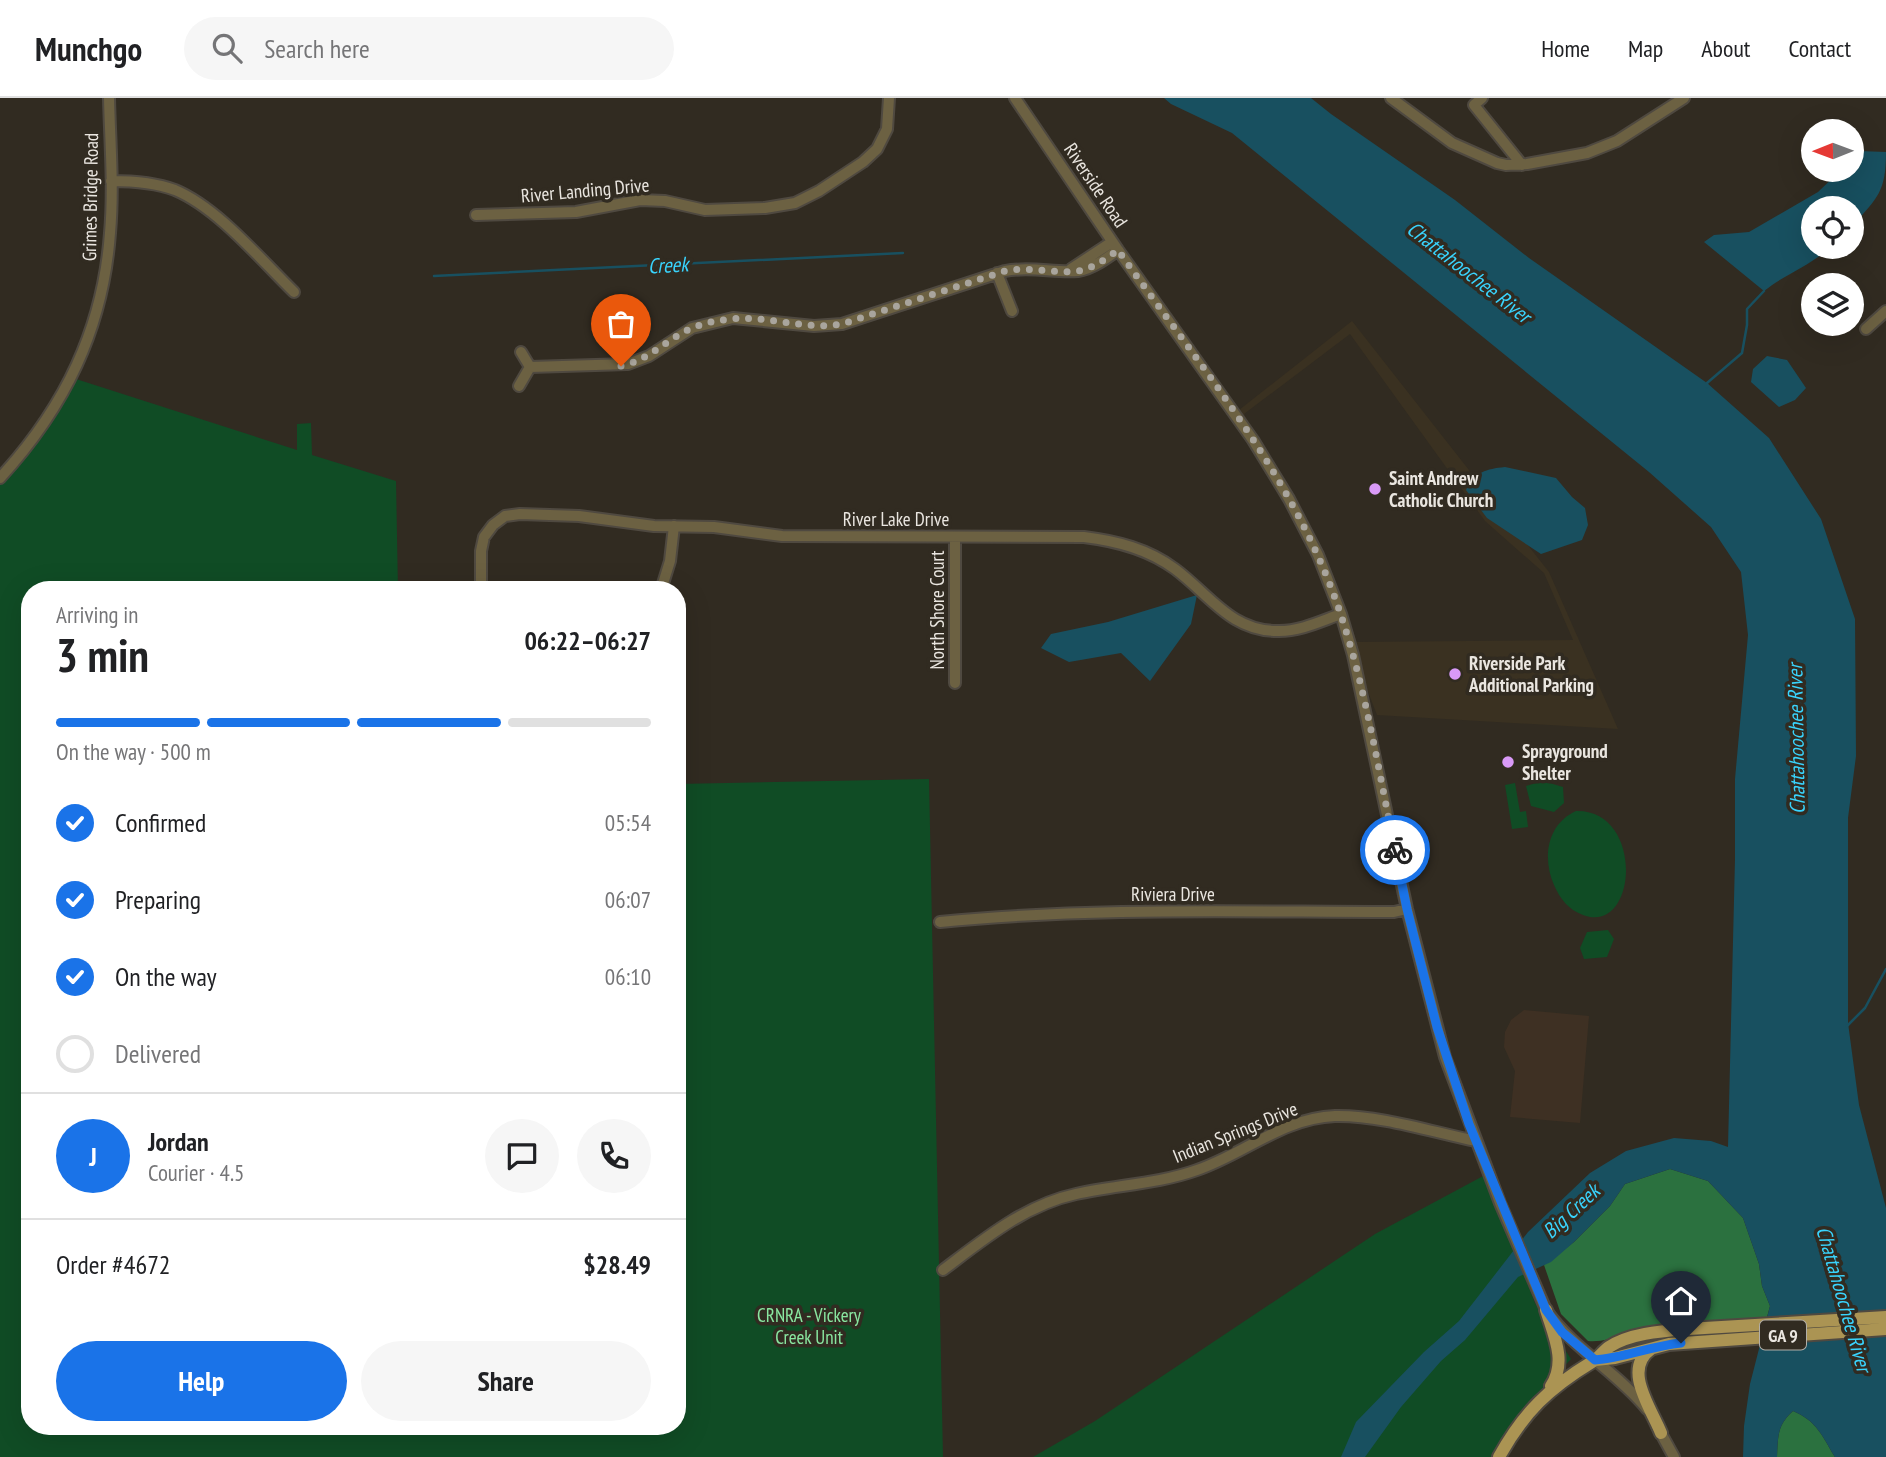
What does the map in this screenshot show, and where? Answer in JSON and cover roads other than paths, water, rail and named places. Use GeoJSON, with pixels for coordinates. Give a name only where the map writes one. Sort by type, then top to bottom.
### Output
{"type":"FeatureCollection","features":[{"type":"Feature","properties":{"kind":"main road"},"geometry":{"type":"LineString","coordinates":[[1544,1396],[1553,1383],[1559,1364],[1546,1310]]}},
{"type":"Feature","properties":{"kind":"main road","name":"GA 9"},"geometry":{"type":"LineString","coordinates":[[1499,1457],[1520,1422],[1544,1396],[1609,1347],[1630,1339],[1688,1329],[1886,1317]]}},
{"type":"Feature","properties":{"kind":"main road","name":"GA 9"},"geometry":{"type":"LineString","coordinates":[[1595,1360],[1681,1343],[1886,1329]]}},
{"type":"Feature","properties":{"kind":"main road"},"geometry":{"type":"LineString","coordinates":[[1654,1347],[1640,1359],[1637,1373],[1661,1433]]}},
{"type":"Feature","properties":{"kind":"street","name":"Grimes Bridge Road"},"geometry":{"type":"LineString","coordinates":[[0,478],[26,449],[53,411],[85,346],[105,277],[110,231],[111,181],[108,98]]}},
{"type":"Feature","properties":{"kind":"street","name":"River Landing Drive"},"geometry":{"type":"LineString","coordinates":[[476,215],[576,212],[640,200],[664,201],[705,210],[765,208],[795,203],[819,191],[863,162],[877,149],[887,128],[889,98]]}},
{"type":"Feature","properties":{"kind":"street","name":"Riverside Road"},"geometry":{"type":"LineString","coordinates":[[1015,98],[1115,246],[1224,398],[1279,481],[1318,555],[1341,614],[1364,697],[1407,909],[1445,1058],[1476,1141],[1546,1310],[1562,1332],[1638,1398],[1674,1457]]}},
{"type":"Feature","properties":{"kind":"street"},"geometry":{"type":"LineString","coordinates":[[1391,98],[1452,143],[1497,163],[1522,165],[1587,153],[1607,145],[1684,98]]}},
{"type":"Feature","properties":{"kind":"street"},"geometry":{"type":"LineString","coordinates":[[1482,98],[1474,105],[1522,165]]}},
{"type":"Feature","properties":{"kind":"street"},"geometry":{"type":"LineString","coordinates":[[111,181],[154,184],[194,200],[215,216],[294,292]]}},
{"type":"Feature","properties":{"kind":"street"},"geometry":{"type":"LineString","coordinates":[[530,367],[628,364],[649,356],[692,328],[726,319],[748,318],[821,327],[842,324],[1018,268],[1071,270],[1115,246]]}},
{"type":"Feature","properties":{"kind":"street"},"geometry":{"type":"LineString","coordinates":[[997,273],[1012,311]]}},
{"type":"Feature","properties":{"kind":"street"},"geometry":{"type":"LineString","coordinates":[[1866,329],[1886,311]]}},
{"type":"Feature","properties":{"kind":"street"},"geometry":{"type":"LineString","coordinates":[[521,352],[530,367]]}},
{"type":"Feature","properties":{"kind":"street"},"geometry":{"type":"LineString","coordinates":[[519,386],[530,367]]}},
{"type":"Feature","properties":{"kind":"street","name":"River Lake Drive"},"geometry":{"type":"LineString","coordinates":[[481,581],[484,537],[493,525],[505,516],[579,516],[674,526],[714,527],[782,536],[1084,537],[1127,545],[1151,554],[1174,568],[1229,617],[1260,630],[1295,630],[1341,614]]}},
{"type":"Feature","properties":{"kind":"street"},"geometry":{"type":"LineString","coordinates":[[664,581],[670,561],[674,526]]}},
{"type":"Feature","properties":{"kind":"street","name":"North Shore Court"},"geometry":{"type":"LineString","coordinates":[[955,537],[955,683]]}},
{"type":"Feature","properties":{"kind":"street","name":"Riviera Drive"},"geometry":{"type":"LineString","coordinates":[[940,922],[1081,912],[1394,912],[1407,909]]}},
{"type":"Feature","properties":{"kind":"street","name":"Indian Springs Drive"},"geometry":{"type":"LineString","coordinates":[[943,1270],[1018,1216],[1038,1206],[1077,1194],[1196,1171],[1230,1157],[1277,1130],[1305,1121],[1333,1116],[1362,1117],[1476,1141]]}},
{"type":"Feature","properties":{"kind":"water"},"geometry":{"type":"Polygon","coordinates":[[[1164,98],[1311,98],[1455,200],[1529,258],[1707,383],[1769,438],[1821,519],[1855,619],[1856,756],[1848,818],[1848,1023],[1859,1105],[1886,1208],[1886,1457],[1835,1457],[1813,1424],[1793,1411],[1781,1426],[1777,1457],[1743,1457],[1750,1384],[1770,1306],[1743,1218],[1708,1181],[1670,1169],[1625,1184],[1610,1206],[1551,1262],[1518,1277],[1465,1340],[1441,1361],[1401,1407],[1365,1457],[1341,1457],[1356,1422],[1424,1352],[1459,1321],[1528,1232],[1590,1173],[1626,1151],[1674,1138],[1711,1141],[1728,1147],[1735,779],[1748,635],[1741,572],[1711,527],[1649,472],[1232,133],[1171,104],[1164,98]]]}},
{"type":"Feature","properties":{"kind":"water"},"geometry":{"type":"Polygon","coordinates":[[[1864,151],[1886,152],[1882,185],[1874,201],[1864,212],[1864,196],[1811,196],[1828,182],[1864,182],[1864,151]]]}},
{"type":"Feature","properties":{"kind":"water"},"geometry":{"type":"Polygon","coordinates":[[[1801,202],[1801,259],[1815,259],[1764,291],[1704,242],[1714,235],[1749,232],[1801,202]]]}},
{"type":"Feature","properties":{"kind":"water"},"geometry":{"type":"Polygon","coordinates":[[[1767,356],[1787,360],[1806,388],[1795,400],[1779,407],[1751,382],[1753,369],[1767,356]]]}},
{"type":"Feature","properties":{"kind":"water"},"geometry":{"type":"Polygon","coordinates":[[[1505,467],[1556,478],[1585,508],[1588,525],[1582,540],[1541,554],[1487,518],[1466,490],[1482,472],[1505,467]]]}},
{"type":"Feature","properties":{"kind":"water"},"geometry":{"type":"Polygon","coordinates":[[[1197,595],[1191,624],[1150,681],[1121,653],[1069,662],[1041,648],[1051,634],[1108,622],[1197,595]]]}},
{"type":"Feature","properties":{"kind":"waterway","name":"Creek"},"geometry":{"type":"LineString","coordinates":[[434,276],[903,253]]}},
{"type":"Feature","properties":{"kind":"waterway"},"geometry":{"type":"LineString","coordinates":[[1707,387],[1707,383],[1742,353],[1747,309],[1764,291]]}},
{"type":"Feature","properties":{"kind":"waterway"},"geometry":{"type":"LineString","coordinates":[[1847,1026],[1865,1008],[1886,969]]}},
{"type":"Feature","properties":{"kind":"place","name":"Saint Andrew Catholic Church"},"geometry":{"type":"Point","coordinates":[1375,489]}},
{"type":"Feature","properties":{"kind":"place","name":"Riverside Park Additional Parking"},"geometry":{"type":"Point","coordinates":[1455,674]}},
{"type":"Feature","properties":{"kind":"place","name":"Sprayground Shelter"},"geometry":{"type":"Point","coordinates":[1508,762]}},
{"type":"Feature","properties":{"kind":"water label","name":"Chattahoochee River"},"geometry":{"type":"Point","coordinates":[1469,272]}},
{"type":"Feature","properties":{"kind":"water label","name":"Chattahoochee River"},"geometry":{"type":"Point","coordinates":[1796,739]}},
{"type":"Feature","properties":{"kind":"water label","name":"Big Creek"},"geometry":{"type":"Point","coordinates":[1571,1211]}},
{"type":"Feature","properties":{"kind":"water label","name":"Chattahoochee River"},"geometry":{"type":"Point","coordinates":[1844,1299]}},
{"type":"Feature","properties":{"kind":"park label","name":"CRNRA - Vickery Creek Unit"},"geometry":{"type":"Point","coordinates":[809,1326]}}]}
